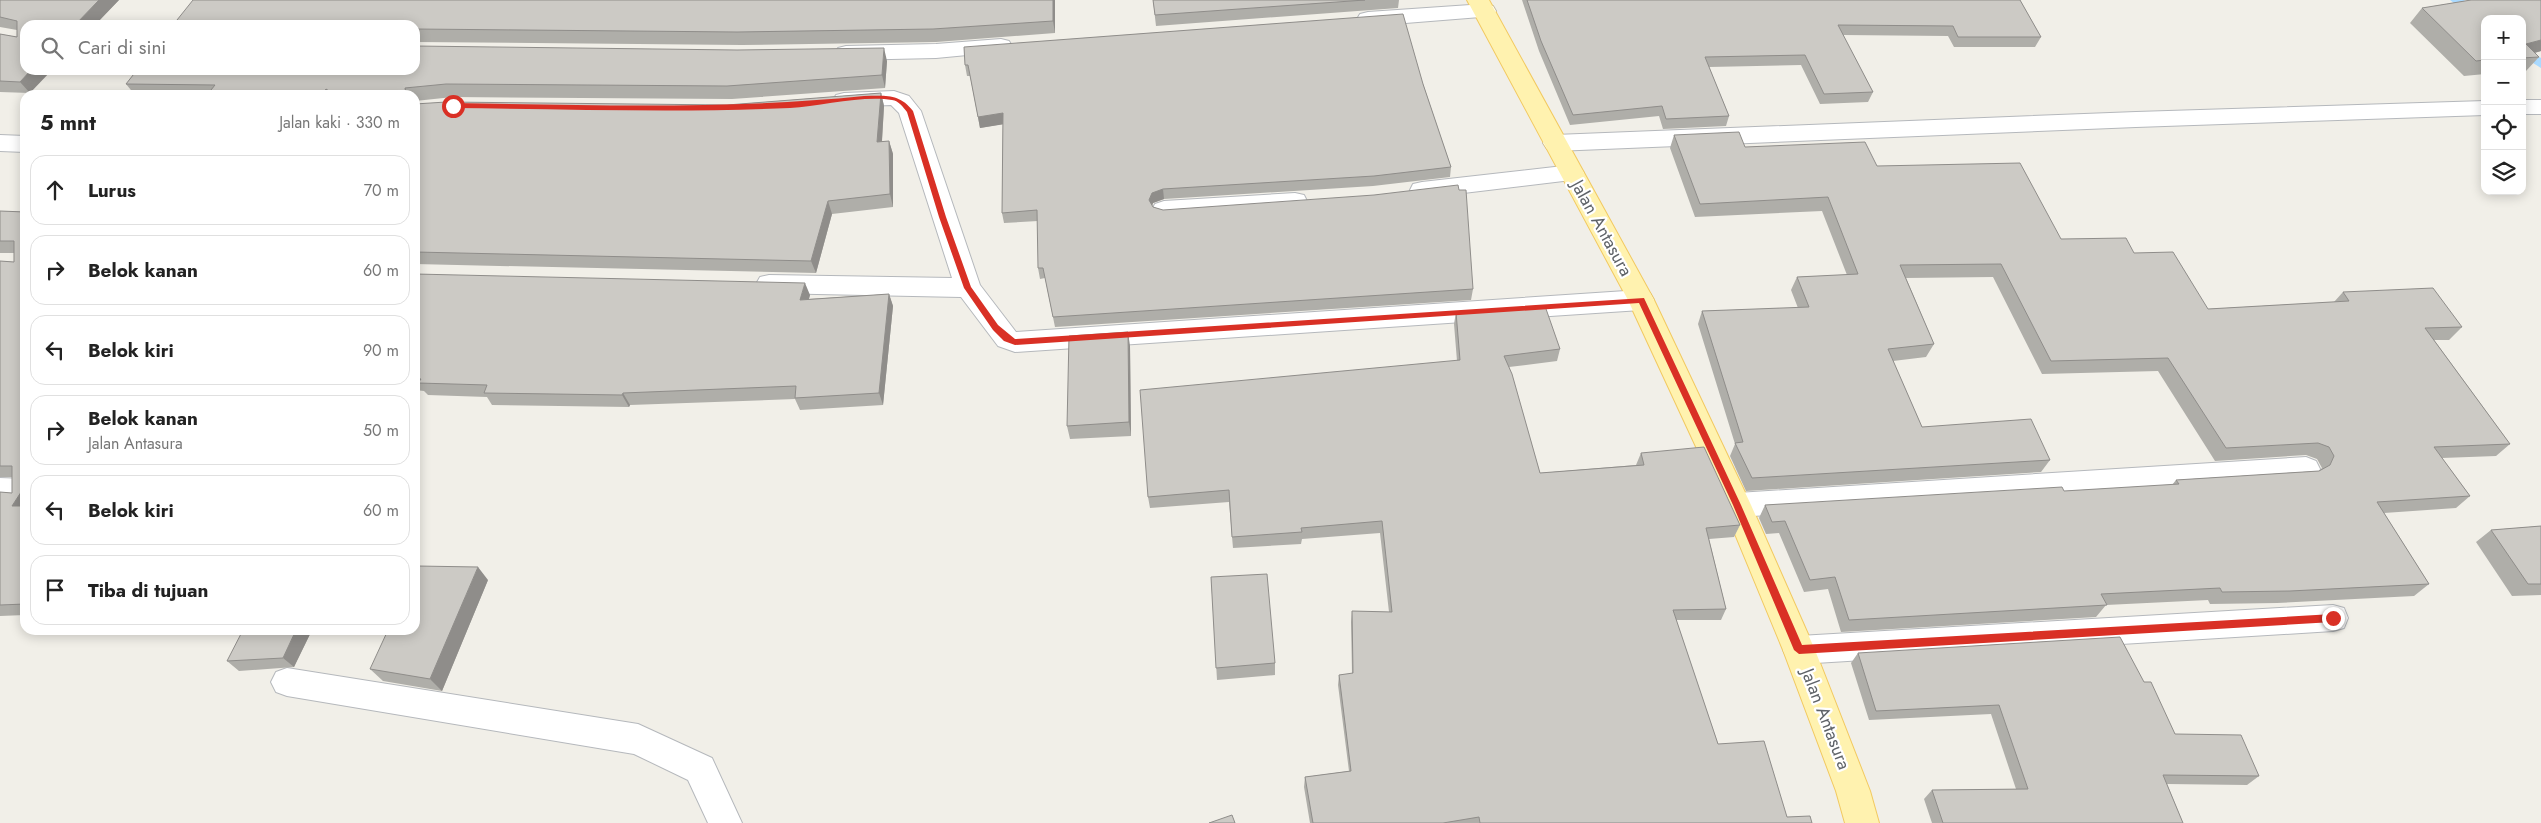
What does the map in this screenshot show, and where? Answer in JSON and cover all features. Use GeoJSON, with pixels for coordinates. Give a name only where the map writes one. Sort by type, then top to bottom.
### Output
{"type":"FeatureCollection","features":[{"type":"Feature","properties":{"kind":"main road","name":"Jalan Antasura"},"geometry":{"type":"LineString","coordinates":[[1481,5],[1641,300],[1737,505],[1799,650],[1853,791],[1862,823]]}},
{"type":"Feature","properties":{"kind":"street"},"geometry":{"type":"LineString","coordinates":[[1347,21],[1481,5]]}},
{"type":"Feature","properties":{"kind":"street"},"geometry":{"type":"LineString","coordinates":[[829,53],[936,51],[1024,44]]}},
{"type":"Feature","properties":{"kind":"street"},"geometry":{"type":"LineString","coordinates":[[819,103],[894,98],[902,101],[910,111],[943,217],[968,288],[996,328],[1007,339],[1020,342],[1641,300]]}},
{"type":"Feature","properties":{"kind":"street"},"geometry":{"type":"LineString","coordinates":[[2526,107],[2541,107]]}},
{"type":"Feature","properties":{"kind":"street"},"geometry":{"type":"LineString","coordinates":[[1555,143],[1830,134],[2152,118],[2481,108]]}},
{"type":"Feature","properties":{"kind":"street"},"geometry":{"type":"LineString","coordinates":[[0,143],[20,144]]}},
{"type":"Feature","properties":{"kind":"street"},"geometry":{"type":"LineString","coordinates":[[1401,193],[1572,173]]}},
{"type":"Feature","properties":{"kind":"street"},"geometry":{"type":"LineString","coordinates":[[1164,210],[1313,200]]}},
{"type":"Feature","properties":{"kind":"street"},"geometry":{"type":"LineString","coordinates":[[741,284],[968,288]]}},
{"type":"Feature","properties":{"kind":"street"},"geometry":{"type":"LineString","coordinates":[[1737,505],[2306,468]]}},
{"type":"Feature","properties":{"kind":"street"},"geometry":{"type":"LineString","coordinates":[[0,490],[20,491]]}},
{"type":"Feature","properties":{"kind":"street"},"geometry":{"type":"LineString","coordinates":[[1799,650],[2333,618]]}},
{"type":"Feature","properties":{"kind":"street"},"geometry":{"type":"LineString","coordinates":[[287,682],[638,739],[700,769],[725,823]]}},
{"type":"Feature","properties":{"kind":"building"},"geometry":{"type":"Polygon","coordinates":[[[0,0],[99,0],[80,20],[20,20],[20,75],[26,75],[20,82],[0,81],[0,34],[17,37],[17,21],[0,17],[0,0]]]}},
{"type":"Feature","properties":{"kind":"building"},"geometry":{"type":"Polygon","coordinates":[[[193,0],[1053,0],[1053,21],[933,29],[737,32],[420,29],[420,20],[177,20],[193,0]]]}},
{"type":"Feature","properties":{"kind":"building"},"geometry":{"type":"Polygon","coordinates":[[[1153,0],[1365,0],[1155,15],[1153,0]]]}},
{"type":"Feature","properties":{"kind":"building"},"geometry":{"type":"Polygon","coordinates":[[[1527,0],[2020,0],[2041,37],[1958,37],[1953,26],[1838,25],[1873,92],[1824,94],[1805,55],[1705,57],[1729,116],[1666,119],[1662,106],[1573,115],[1541,41],[1527,0]]]}},
{"type":"Feature","properties":{"kind":"building"},"geometry":{"type":"Polygon","coordinates":[[[2471,0],[2541,0],[2541,40],[2526,44],[2526,15],[2481,15],[2481,60],[2476,61],[2422,8],[2471,0]]]}},
{"type":"Feature","properties":{"kind":"building"},"geometry":{"type":"Polygon","coordinates":[[[1403,14],[1423,84],[1451,167],[1374,176],[1163,189],[1152,193],[1149,200],[1153,207],[1163,210],[1374,195],[1458,185],[1459,190],[1466,190],[1473,289],[1053,317],[1043,268],[1038,268],[1037,210],[1002,213],[1003,113],[978,117],[968,65],[965,65],[964,47],[1403,14]]]}},
{"type":"Feature","properties":{"kind":"building"},"geometry":{"type":"Polygon","coordinates":[[[2526,44],[2539,57],[2526,58],[2526,44]]]}},
{"type":"Feature","properties":{"kind":"building"},"geometry":{"type":"Polygon","coordinates":[[[420,46],[737,50],[884,48],[882,75],[727,86],[446,84],[405,88],[405,90],[211,90],[215,85],[126,84],[133,75],[420,75],[420,46]]]}},
{"type":"Feature","properties":{"kind":"building"},"geometry":{"type":"Polygon","coordinates":[[[881,93],[877,142],[889,141],[890,194],[828,201],[811,261],[420,252],[420,104],[446,102],[727,105],[881,93]]]}},
{"type":"Feature","properties":{"kind":"building"},"geometry":{"type":"Polygon","coordinates":[[[1739,132],[1745,147],[1865,142],[1877,166],[2020,163],[2061,239],[2126,238],[2134,253],[2173,252],[2208,309],[2349,301],[2343,292],[2433,288],[2462,327],[2425,328],[2510,444],[2434,447],[2470,496],[2377,502],[2429,584],[2290,591],[2222,592],[2220,588],[2101,594],[2107,605],[1849,620],[1835,577],[1810,580],[1785,521],[1772,522],[1765,505],[2062,487],[2064,491],[2179,484],[2176,480],[2319,471],[2330,465],[2334,456],[2329,447],[2318,443],[2226,448],[2168,358],[2051,361],[2001,264],[1900,265],[1934,344],[1888,349],[1922,427],[2031,419],[2050,460],[1752,478],[1735,443],[1743,442],[1702,311],[1809,307],[1797,277],[1858,274],[1828,197],[1700,204],[1674,135],[1739,132]]]}},
{"type":"Feature","properties":{"kind":"building"},"geometry":{"type":"Polygon","coordinates":[[[0,211],[20,212],[20,494],[12,506],[20,506],[20,604],[0,605],[0,492],[12,493],[12,466],[0,466],[0,261],[14,262],[14,241],[0,241],[0,211]]]}},
{"type":"Feature","properties":{"kind":"building"},"geometry":{"type":"Polygon","coordinates":[[[420,274],[805,283],[800,300],[889,294],[879,393],[795,398],[796,386],[623,393],[622,395],[484,393],[487,385],[420,383],[420,274]]]}},
{"type":"Feature","properties":{"kind":"building"},"geometry":{"type":"Polygon","coordinates":[[[1545,306],[1560,349],[1504,356],[1512,374],[1540,473],[1644,465],[1641,453],[1704,447],[1740,525],[1706,528],[1726,609],[1673,610],[1718,744],[1764,741],[1787,817],[1810,816],[1812,823],[1480,823],[1479,817],[1443,823],[1313,823],[1305,777],[1351,771],[1339,675],[1353,673],[1352,611],[1392,612],[1382,521],[1301,528],[1302,532],[1232,537],[1229,490],[1148,497],[1140,390],[1460,360],[1456,312],[1545,306]]]}},
{"type":"Feature","properties":{"kind":"building"},"geometry":{"type":"Polygon","coordinates":[[[1128,332],[1129,422],[1067,426],[1069,336],[1128,332]]]}},
{"type":"Feature","properties":{"kind":"building"},"geometry":{"type":"Polygon","coordinates":[[[2541,526],[2541,584],[2528,584],[2491,530],[2541,526]]]}},
{"type":"Feature","properties":{"kind":"building"},"geometry":{"type":"Polygon","coordinates":[[[420,566],[478,567],[430,679],[370,669],[386,635],[420,635],[420,566]]]}},
{"type":"Feature","properties":{"kind":"building"},"geometry":{"type":"Polygon","coordinates":[[[1267,574],[1275,663],[1216,668],[1211,577],[1267,574]]]}},
{"type":"Feature","properties":{"kind":"building"},"geometry":{"type":"Polygon","coordinates":[[[240,635],[294,635],[283,658],[227,661],[240,635]]]}},
{"type":"Feature","properties":{"kind":"building"},"geometry":{"type":"Polygon","coordinates":[[[2120,637],[2144,682],[2151,682],[2175,734],[2241,735],[2259,776],[2163,775],[2183,823],[1943,823],[1932,790],[2028,789],[1999,705],[1876,711],[1858,653],[2120,637]]]}},
{"type":"Feature","properties":{"kind":"building"},"geometry":{"type":"Polygon","coordinates":[[[1232,815],[1235,823],[1209,823],[1232,815]]]}},
{"type":"Feature","properties":{"kind":"waterway"},"geometry":{"type":"LineString","coordinates":[[2456,0],[2481,18]]}},
{"type":"Feature","properties":{"kind":"waterway"},"geometry":{"type":"LineString","coordinates":[[2526,53],[2541,64]]}},
{"type":"Feature","properties":{"kind":"route"},"geometry":{"type":"LineString","coordinates":[[453,106],[714,108],[792,106],[882,97],[902,101],[910,111],[943,217],[968,288],[996,328],[1007,339],[1015,342],[1641,300],[1737,505],[1799,650],[2333,618]]}}]}
